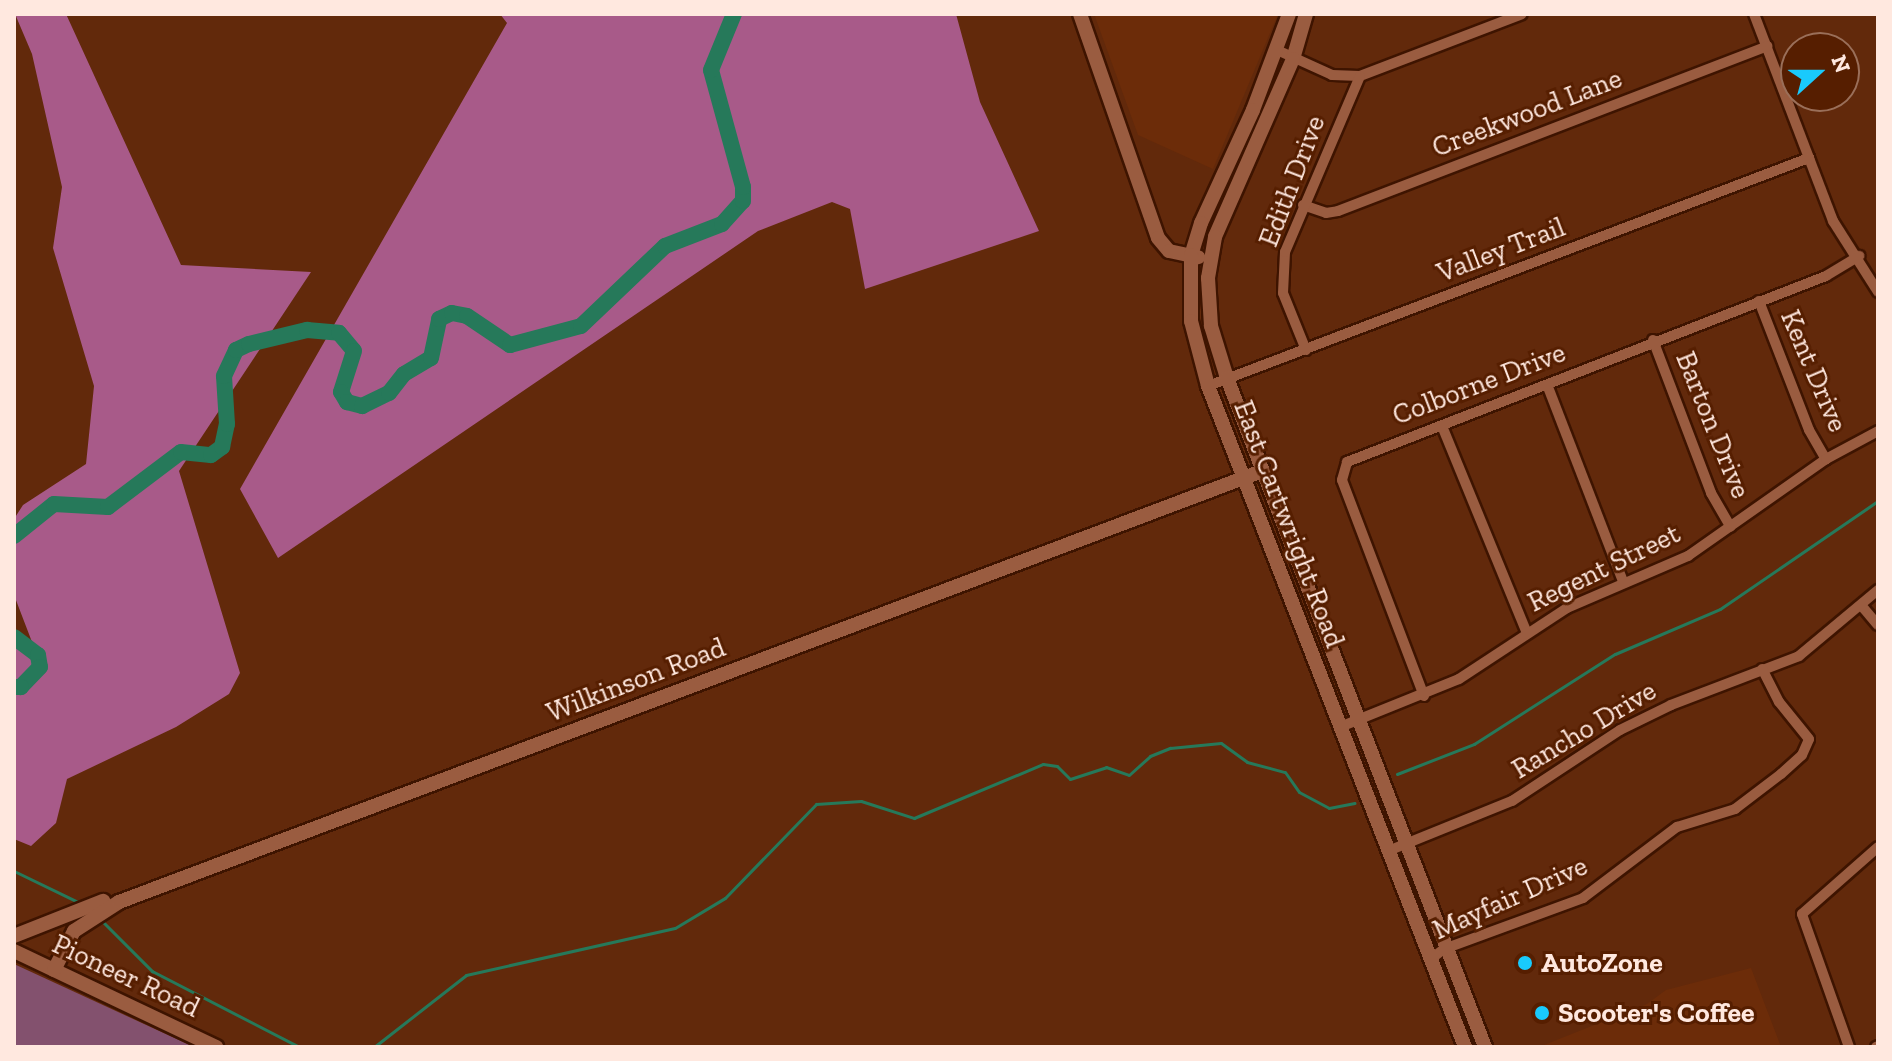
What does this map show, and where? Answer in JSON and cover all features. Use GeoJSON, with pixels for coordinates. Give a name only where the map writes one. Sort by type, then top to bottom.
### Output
{"type":"FeatureCollection","features":[{"type":"Feature","properties":{"kind":"main road"},"geometry":{"type":"LineString","coordinates":[[1080,14],[1158,238],[1169,251],[1211,259]]}},
{"type":"Feature","properties":{"kind":"main road","name":"East Cartwright Road"},"geometry":{"type":"LineString","coordinates":[[1289,14],[1277,50],[1212,193],[1191,255],[1191,321],[1208,386],[1465,1047]]}},
{"type":"Feature","properties":{"kind":"main road","name":"East Cartwright Road"},"geometry":{"type":"LineString","coordinates":[[1306,14],[1293,59],[1234,186],[1211,259],[1211,326],[1227,378],[1357,721],[1485,1047]]}},
{"type":"Feature","properties":{"kind":"main road","name":"Wilkinson Road"},"geometry":{"type":"LineString","coordinates":[[54,970],[74,931],[116,900],[169,883],[1262,471]]}},
{"type":"Feature","properties":{"kind":"main road"},"geometry":{"type":"LineString","coordinates":[[14,936],[116,900]]}},
{"type":"Feature","properties":{"kind":"main road","name":"Pioneer Road"},"geometry":{"type":"LineString","coordinates":[[14,951],[216,1047]]}},
{"type":"Feature","properties":{"kind":"street"},"geometry":{"type":"LineString","coordinates":[[1277,50],[1332,75],[1360,76],[1522,14]]}},
{"type":"Feature","properties":{"kind":"street"},"geometry":{"type":"LineString","coordinates":[[1754,14],[1833,221],[1859,256],[1878,292]]}},
{"type":"Feature","properties":{"kind":"street","name":"Creekwood Lane"},"geometry":{"type":"LineString","coordinates":[[1303,205],[1326,213],[1338,211],[1767,46]]}},
{"type":"Feature","properties":{"kind":"street","name":"Edith Drive"},"geometry":{"type":"LineString","coordinates":[[1306,350],[1283,293],[1285,252],[1360,76]]}},
{"type":"Feature","properties":{"kind":"street","name":"Valley Trail"},"geometry":{"type":"LineString","coordinates":[[1208,386],[1809,158]]}},
{"type":"Feature","properties":{"kind":"street","name":"Colborne Drive"},"geometry":{"type":"LineString","coordinates":[[1424,696],[1342,470],[1354,457],[1548,387],[1653,340],[1826,276],[1859,256]]}},
{"type":"Feature","properties":{"kind":"street","name":"Kent Drive"},"geometry":{"type":"LineString","coordinates":[[1759,301],[1809,430],[1826,459]]}},
{"type":"Feature","properties":{"kind":"street","name":"Barton Drive"},"geometry":{"type":"LineString","coordinates":[[1653,340],[1711,493],[1731,527]]}},
{"type":"Feature","properties":{"kind":"street"},"geometry":{"type":"LineString","coordinates":[[1548,387],[1623,581]]}},
{"type":"Feature","properties":{"kind":"street"},"geometry":{"type":"LineString","coordinates":[[1442,426],[1527,633]]}},
{"type":"Feature","properties":{"kind":"street","name":"Regent Street"},"geometry":{"type":"LineString","coordinates":[[1340,727],[1424,696],[1459,679],[1527,633],[1623,581],[1688,556],[1826,459],[1878,431]]}},
{"type":"Feature","properties":{"kind":"street","name":"Rancho Drive"},"geometry":{"type":"LineString","coordinates":[[1388,851],[1512,801],[1633,723],[1799,656],[1878,590]]}},
{"type":"Feature","properties":{"kind":"street"},"geometry":{"type":"LineString","coordinates":[[1861,605],[1878,625]]}},
{"type":"Feature","properties":{"kind":"street","name":"Mayfair Drive"},"geometry":{"type":"LineString","coordinates":[[1431,959],[1444,949],[1583,898],[1677,827],[1735,809],[1781,774],[1802,755],[1809,739],[1779,702],[1762,669]]}},
{"type":"Feature","properties":{"kind":"street"},"geometry":{"type":"LineString","coordinates":[[1849,1047],[1802,914],[1878,847]]}},
{"type":"Feature","properties":{"kind":"shaded area"},"geometry":{"type":"Polygon","coordinates":[[[15,14],[66,14],[181,265],[311,272],[179,471],[240,673],[229,694],[176,727],[67,779],[56,823],[31,846],[14,839],[14,648],[32,642],[14,595],[14,519],[23,505],[86,464],[94,386],[53,248],[62,187],[32,54],[15,14]]]}},
{"type":"Feature","properties":{"kind":"shaded area"},"geometry":{"type":"Polygon","coordinates":[[[500,14],[956,14],[980,102],[1039,231],[865,289],[850,209],[832,202],[758,231],[278,558],[240,489],[507,23],[500,14]]]}},
{"type":"Feature","properties":{"kind":"shaded area"},"geometry":{"type":"Polygon","coordinates":[[[1094,14],[1278,14],[1213,169],[1138,135],[1094,14]]]}},
{"type":"Feature","properties":{"kind":"shaded area"},"geometry":{"type":"Polygon","coordinates":[[[14,964],[194,1047],[14,1047],[14,964]]]}},
{"type":"Feature","properties":{"kind":"shaded area"},"geometry":{"type":"Polygon","coordinates":[[[1751,968],[1781,1047],[1539,1047],[1647,1004],[1666,990],[1751,968]]]}},
{"type":"Feature","properties":{"kind":"waterway"},"geometry":{"type":"LineString","coordinates":[[14,536],[54,504],[108,507],[181,452],[211,455],[222,447],[227,424],[224,376],[236,350],[249,344],[307,330],[339,333],[354,351],[341,392],[347,402],[362,406],[389,393],[404,374],[431,358],[439,319],[452,313],[467,316],[510,345],[581,326],[665,246],[722,224],[743,201],[743,187],[711,70],[734,14]]}},
{"type":"Feature","properties":{"kind":"waterway"},"geometry":{"type":"LineString","coordinates":[[1397,774],[1474,744],[1615,654],[1720,609],[1878,501]]}},
{"type":"Feature","properties":{"kind":"waterway"},"geometry":{"type":"LineString","coordinates":[[14,637],[38,655],[40,667],[21,687],[14,687]]}},
{"type":"Feature","properties":{"kind":"waterway"},"geometry":{"type":"LineString","coordinates":[[374,1047],[466,975],[675,928],[725,898],[816,804],[861,801],[914,818],[1043,764],[1057,766],[1070,779],[1106,767],[1129,775],[1150,756],[1170,748],[1221,743],[1247,762],[1285,772],[1299,792],[1329,808],[1355,803]]}},
{"type":"Feature","properties":{"kind":"waterway"},"geometry":{"type":"LineString","coordinates":[[14,871],[82,904]]}},
{"type":"Feature","properties":{"kind":"waterway"},"geometry":{"type":"LineString","coordinates":[[100,919],[152,971],[299,1047]]}},
{"type":"Feature","properties":{"kind":"place","name":"AutoZone"},"geometry":{"type":"Point","coordinates":[1525,963]}},
{"type":"Feature","properties":{"kind":"place","name":"Scooter's Coffee"},"geometry":{"type":"Point","coordinates":[1542,1013]}}]}
